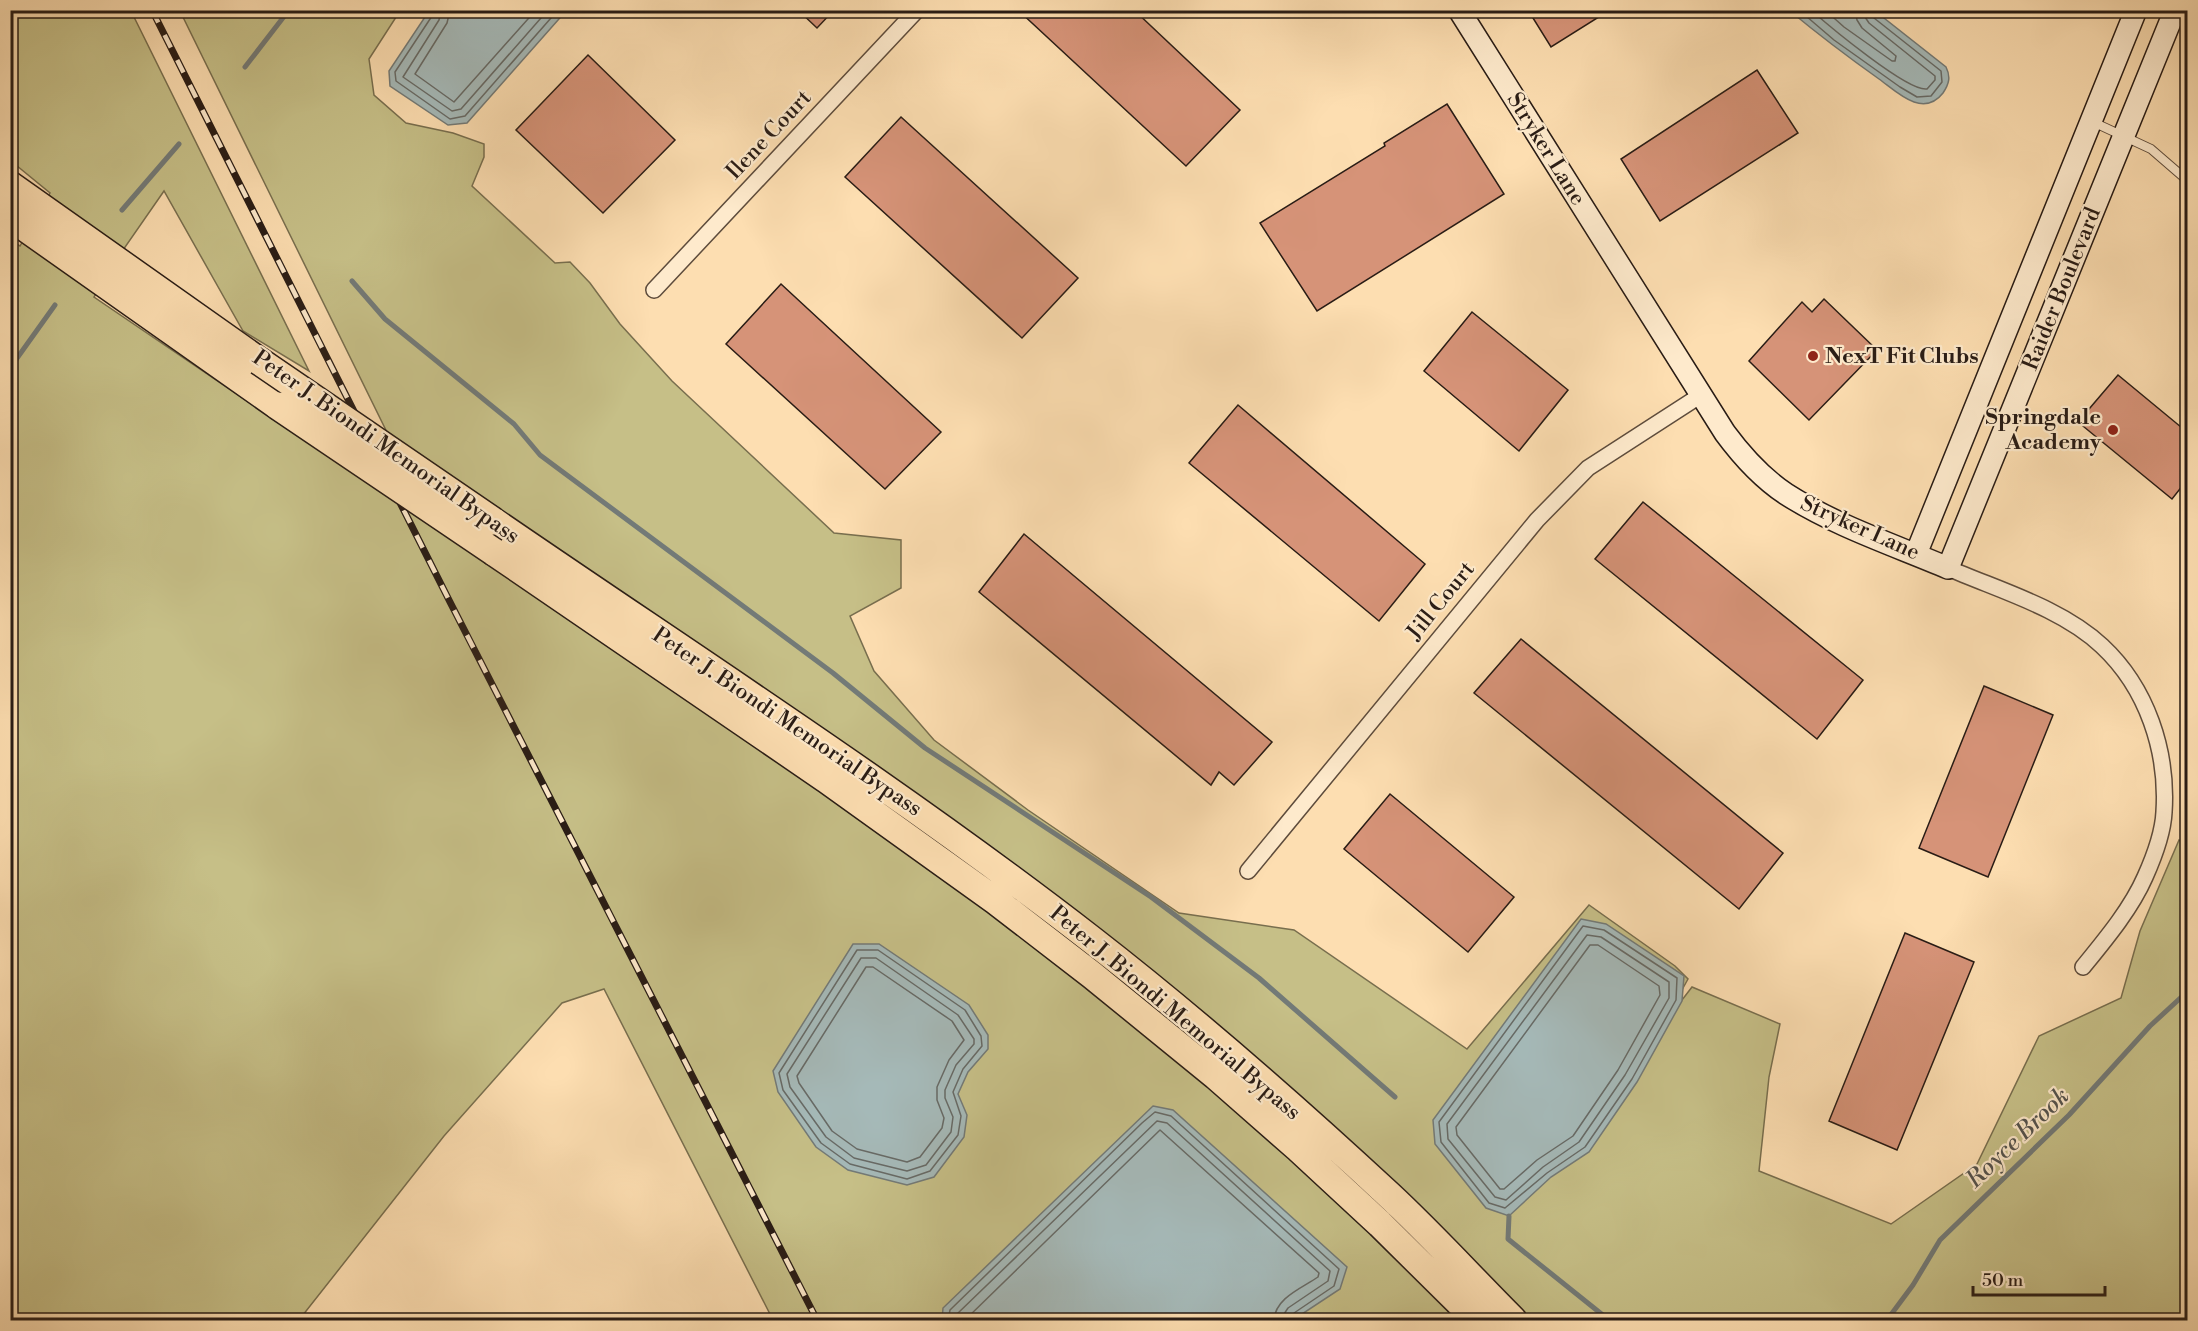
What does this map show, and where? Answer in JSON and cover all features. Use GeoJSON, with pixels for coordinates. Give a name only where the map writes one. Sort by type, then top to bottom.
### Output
{"type":"FeatureCollection","features":[{"type":"Feature","properties":{"kind":"highway","name":"Peter J. Biondi Memorial Bypass"},"geometry":{"type":"LineString","coordinates":[[10,185],[259,361],[965,845],[1092,941],[1243,1064],[1391,1197],[1513,1320]]}},
{"type":"Feature","properties":{"kind":"highway","name":"Peter J. Biondi Memorial Bypass"},"geometry":{"type":"LineString","coordinates":[[10,217],[278,406],[844,792],[996,901],[1092,975],[1216,1076],[1380,1224],[1476,1320]]}},
{"type":"Feature","properties":{"kind":"street","name":"Ilene Court"},"geometry":{"type":"LineString","coordinates":[[654,290],[917,10]]}},
{"type":"Feature","properties":{"kind":"street","name":"Stryker Lane"},"geometry":{"type":"LineString","coordinates":[[1459,10],[1701,395],[1737,449],[1758,472],[1784,493],[1811,509],[2062,618],[2102,645],[2135,686],[2156,734],[2162,761],[2164,813],[2158,842],[2144,879],[2110,933],[2083,967]]}},
{"type":"Feature","properties":{"kind":"street","name":"Raider Boulevard"},"geometry":{"type":"LineString","coordinates":[[1916,554],[2136,10]]}},
{"type":"Feature","properties":{"kind":"street","name":"Raider Boulevard"},"geometry":{"type":"LineString","coordinates":[[1948,568],[2175,10]]}},
{"type":"Feature","properties":{"kind":"street","name":"Jill Court"},"geometry":{"type":"LineString","coordinates":[[1248,871],[1537,520],[1563,492],[1588,468],[1701,395]]}},
{"type":"Feature","properties":{"kind":"lane"},"geometry":{"type":"LineString","coordinates":[[2091,122],[2151,149],[2187,181]]}},
{"type":"Feature","properties":{"kind":"shaded area"},"geometry":{"type":"Polygon","coordinates":[[[11,11],[131,11],[309,371],[243,331],[164,191],[114,263],[94,297],[434,528],[180,11],[400,11],[369,59],[374,95],[406,123],[453,133],[484,144],[484,157],[472,186],[555,263],[570,262],[590,283],[620,324],[672,381],[834,533],[901,540],[901,588],[850,616],[874,671],[934,740],[1028,810],[1179,913],[1294,930],[1467,1049],[1589,905],[1675,966],[1688,979],[1662,1026],[1692,987],[1780,1024],[1769,1077],[1759,1171],[1891,1224],[1977,1164],[2039,1036],[2121,998],[2140,931],[2179,840],[2188,845],[2187,1320],[773,1320],[604,989],[562,1003],[444,1136],[299,1320],[11,1320],[10,240],[20,246],[50,193],[11,161],[11,11]]]}},
{"type":"Feature","properties":{"kind":"water"},"geometry":{"type":"Polygon","coordinates":[[[429,11],[566,11],[467,123],[448,125],[390,86],[389,71],[429,11]]]}},
{"type":"Feature","properties":{"kind":"water"},"geometry":{"type":"Polygon","coordinates":[[[1790,11],[1875,11],[1946,67],[1949,77],[1947,87],[1934,101],[1923,104],[1910,100],[1896,92],[1790,11]]]}},
{"type":"Feature","properties":{"kind":"water"},"geometry":{"type":"Polygon","coordinates":[[[1581,919],[1606,924],[1684,976],[1682,1001],[1637,1082],[1589,1152],[1551,1177],[1509,1216],[1486,1208],[1435,1144],[1433,1120],[1581,919]]]}},
{"type":"Feature","properties":{"kind":"water"},"geometry":{"type":"Polygon","coordinates":[[[853,944],[879,944],[969,1005],[988,1035],[988,1049],[968,1072],[958,1094],[967,1115],[964,1137],[934,1177],[907,1185],[848,1170],[816,1147],[778,1092],[773,1071],[853,944]]]}},
{"type":"Feature","properties":{"kind":"water"},"geometry":{"type":"Polygon","coordinates":[[[1153,1106],[1173,1110],[1347,1267],[1340,1289],[1293,1320],[942,1320],[943,1308],[1153,1106]]]}},
{"type":"Feature","properties":{"kind":"building"},"geometry":{"type":"Polygon","coordinates":[[[798,10],[834,10],[817,28],[798,10]]]}},
{"type":"Feature","properties":{"kind":"building"},"geometry":{"type":"Polygon","coordinates":[[[1018,10],[1134,10],[1240,110],[1186,166],[1018,10]]]}},
{"type":"Feature","properties":{"kind":"building"},"geometry":{"type":"Polygon","coordinates":[[[1528,10],[1610,10],[1551,47],[1528,10]]]}},
{"type":"Feature","properties":{"kind":"building"},"geometry":{"type":"Polygon","coordinates":[[[588,55],[675,140],[603,213],[516,130],[588,55]]]}},
{"type":"Feature","properties":{"kind":"building"},"geometry":{"type":"Polygon","coordinates":[[[1757,70],[1798,133],[1660,221],[1621,159],[1757,70]]]}},
{"type":"Feature","properties":{"kind":"building"},"geometry":{"type":"Polygon","coordinates":[[[1447,104],[1504,194],[1317,311],[1260,223],[1385,146],[1384,143],[1447,104]]]}},
{"type":"Feature","properties":{"kind":"building"},"geometry":{"type":"Polygon","coordinates":[[[901,117],[1078,278],[1022,338],[845,177],[901,117]]]}},
{"type":"Feature","properties":{"kind":"building"},"geometry":{"type":"Polygon","coordinates":[[[781,284],[941,432],[885,489],[726,344],[781,284]]]}},
{"type":"Feature","properties":{"kind":"building","name":"NexT Fit Clubs"},"geometry":{"type":"Polygon","coordinates":[[[1824,299],[1877,350],[1809,420],[1749,361],[1802,302],[1812,312],[1824,299]]]}},
{"type":"Feature","properties":{"kind":"building"},"geometry":{"type":"Polygon","coordinates":[[[1472,312],[1568,390],[1519,451],[1424,371],[1472,312]]]}},
{"type":"Feature","properties":{"kind":"building"},"geometry":{"type":"Polygon","coordinates":[[[2118,375],[2187,432],[2187,480],[2172,499],[2078,422],[2118,375]]]}},
{"type":"Feature","properties":{"kind":"building"},"geometry":{"type":"Polygon","coordinates":[[[1238,405],[1425,564],[1379,621],[1189,463],[1238,405]]]}},
{"type":"Feature","properties":{"kind":"building"},"geometry":{"type":"Polygon","coordinates":[[[1643,502],[1863,680],[1817,739],[1595,559],[1643,502]]]}},
{"type":"Feature","properties":{"kind":"building"},"geometry":{"type":"Polygon","coordinates":[[[1024,534],[1272,742],[1234,785],[1219,772],[1211,785],[979,592],[1024,534]]]}},
{"type":"Feature","properties":{"kind":"building"},"geometry":{"type":"Polygon","coordinates":[[[1521,639],[1783,853],[1739,909],[1474,693],[1521,639]]]}},
{"type":"Feature","properties":{"kind":"building"},"geometry":{"type":"Polygon","coordinates":[[[1984,686],[2053,715],[1988,877],[1919,848],[1984,686]]]}},
{"type":"Feature","properties":{"kind":"building"},"geometry":{"type":"Polygon","coordinates":[[[1390,794],[1514,897],[1468,952],[1344,849],[1390,794]]]}},
{"type":"Feature","properties":{"kind":"building"},"geometry":{"type":"Polygon","coordinates":[[[1905,933],[1974,962],[1897,1150],[1829,1121],[1905,933]]]}},
{"type":"Feature","properties":{"kind":"waterway"},"geometry":{"type":"LineString","coordinates":[[245,67],[289,10]]}},
{"type":"Feature","properties":{"kind":"waterway"},"geometry":{"type":"LineString","coordinates":[[122,210],[179,144]]}},
{"type":"Feature","properties":{"kind":"waterway"},"geometry":{"type":"LineString","coordinates":[[352,281],[385,319],[514,424],[540,455],[833,673],[925,748],[1151,897],[1259,978],[1395,1097]]}},
{"type":"Feature","properties":{"kind":"waterway"},"geometry":{"type":"LineString","coordinates":[[10,368],[55,305]]}},
{"type":"Feature","properties":{"kind":"waterway","name":"Royce Brook"},"geometry":{"type":"LineString","coordinates":[[1887,1320],[1913,1285],[1940,1240],[2069,1115],[2150,1026],[2188,991]]}},
{"type":"Feature","properties":{"kind":"waterway"},"geometry":{"type":"LineString","coordinates":[[1509,1216],[1508,1239],[1609,1320]]}},
{"type":"Feature","properties":{"kind":"railway"},"geometry":{"type":"LineString","coordinates":[[152,10],[450,602],[817,1320]]}},
{"type":"Feature","properties":{"kind":"place","name":"NexT Fit Clubs"},"geometry":{"type":"Point","coordinates":[1813,356]}},
{"type":"Feature","properties":{"kind":"place","name":"Springdale Academy"},"geometry":{"type":"Point","coordinates":[2113,430]}}]}
